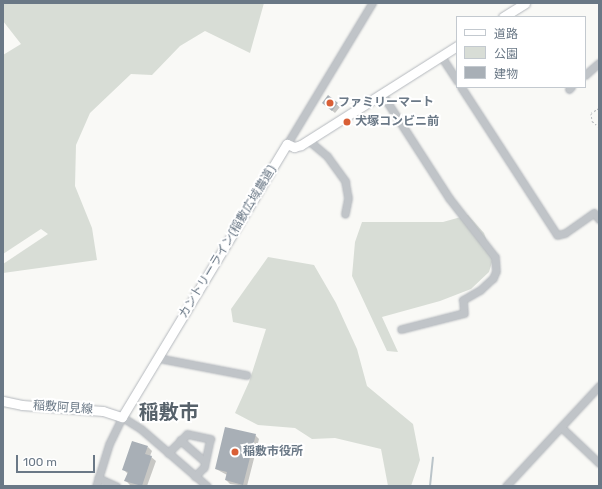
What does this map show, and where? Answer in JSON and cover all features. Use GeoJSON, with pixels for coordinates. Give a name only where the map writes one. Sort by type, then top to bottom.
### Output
{"type":"FeatureCollection","features":[{"type":"Feature","properties":{"kind":"main road"},"geometry":{"type":"LineString","coordinates":[[505,16],[525,3]]}},
{"type":"Feature","properties":{"kind":"main road"},"geometry":{"type":"LineString","coordinates":[[287,144],[297,147],[456,47]]}},
{"type":"Feature","properties":{"kind":"main road","name":"カントリーライン(稲敷広域農道)"},"geometry":{"type":"LineString","coordinates":[[122,417],[287,144]]}},
{"type":"Feature","properties":{"kind":"main road","name":"稲敷阿見線"},"geometry":{"type":"LineString","coordinates":[[3,400],[22,405],[103,411],[122,417]]}},
{"type":"Feature","properties":{"kind":"street","name":"カントリーライン(稲敷広域農道)"},"geometry":{"type":"LineString","coordinates":[[287,144],[372,3]]}},
{"type":"Feature","properties":{"kind":"street"},"geometry":{"type":"LineString","coordinates":[[441,56],[456,78]]}},
{"type":"Feature","properties":{"kind":"street"},"geometry":{"type":"LineString","coordinates":[[586,74],[599,63]]}},
{"type":"Feature","properties":{"kind":"street"},"geometry":{"type":"LineString","coordinates":[[462,88],[557,235],[565,233],[594,212],[599,219]]}},
{"type":"Feature","properties":{"kind":"street"},"geometry":{"type":"LineString","coordinates":[[382,94],[449,198],[495,257],[496,271],[493,278],[480,290],[463,300],[464,313],[401,329]]}},
{"type":"Feature","properties":{"kind":"street"},"geometry":{"type":"LineString","coordinates":[[308,140],[327,156],[345,181],[348,198],[345,214]]}},
{"type":"Feature","properties":{"kind":"street"},"geometry":{"type":"LineString","coordinates":[[158,358],[246,375]]}},
{"type":"Feature","properties":{"kind":"street"},"geometry":{"type":"LineString","coordinates":[[506,486],[599,386]]}},
{"type":"Feature","properties":{"kind":"street","name":"カントリーライン(稲敷広域農道)"},"geometry":{"type":"LineString","coordinates":[[96,486],[109,444],[122,417]]}},
{"type":"Feature","properties":{"kind":"street"},"geometry":{"type":"LineString","coordinates":[[122,417],[207,486]]}},
{"type":"Feature","properties":{"kind":"street"},"geometry":{"type":"LineString","coordinates":[[561,427],[599,463]]}},
{"type":"Feature","properties":{"kind":"street"},"geometry":{"type":"LineString","coordinates":[[168,453],[187,434],[210,439],[205,462],[195,476]]}},
{"type":"Feature","properties":{"kind":"street"},"geometry":{"type":"LineString","coordinates":[[180,440],[205,462]]}},
{"type":"Feature","properties":{"kind":"street"},"geometry":{"type":"LineString","coordinates":[[98,478],[116,486]]}},
{"type":"Feature","properties":{"kind":"path"},"geometry":{"type":"LineString","coordinates":[[599,108],[591,113],[592,121],[599,127]]}},
{"type":"Feature","properties":{"kind":"green space"},"geometry":{"type":"Polygon","coordinates":[[[3,3],[264,3],[250,53],[205,31],[180,46],[152,75],[131,74],[90,113],[76,145],[75,186],[92,228],[97,260],[3,273],[3,264],[48,234],[41,229],[3,254],[3,55],[21,44],[3,21],[3,3]]]}},
{"type":"Feature","properties":{"kind":"green space"},"geometry":{"type":"Polygon","coordinates":[[[468,215],[484,233],[493,259],[489,272],[471,289],[440,301],[382,317],[398,352],[387,351],[352,276],[355,242],[362,222],[443,222],[468,215]]]}},
{"type":"Feature","properties":{"kind":"green space"},"geometry":{"type":"Polygon","coordinates":[[[268,257],[314,265],[336,303],[357,349],[367,386],[413,424],[420,460],[411,486],[388,486],[381,449],[335,438],[312,439],[295,428],[258,425],[235,413],[249,382],[266,329],[233,322],[231,309],[268,257]]]}},
{"type":"Feature","properties":{"kind":"building","name":"ファミリーマート"},"geometry":{"type":"Polygon","coordinates":[[[328,95],[338,103],[332,111],[322,103],[328,95]]]}},
{"type":"Feature","properties":{"kind":"building","name":"稲敷市役所"},"geometry":{"type":"Polygon","coordinates":[[[225,427],[256,434],[243,485],[225,480],[227,472],[215,469],[225,427]]]}},
{"type":"Feature","properties":{"kind":"building"},"geometry":{"type":"Polygon","coordinates":[[[132,441],[148,446],[145,454],[152,456],[142,486],[124,481],[128,472],[122,470],[132,441]]]}},
{"type":"Feature","properties":{"kind":"waterway"},"geometry":{"type":"LineString","coordinates":[[430,486],[433,458]]}},
{"type":"Feature","properties":{"kind":"place","name":"ファミリーマート"},"geometry":{"type":"Point","coordinates":[330,103]}},
{"type":"Feature","properties":{"kind":"place","name":"犬塚コンビニ前"},"geometry":{"type":"Point","coordinates":[347,122]}},
{"type":"Feature","properties":{"kind":"place","name":"稲敷市役所"},"geometry":{"type":"Point","coordinates":[235,452]}},
{"type":"Feature","properties":{"kind":"district","name":"稲敷市"},"geometry":{"type":"Point","coordinates":[169,412]}}]}
